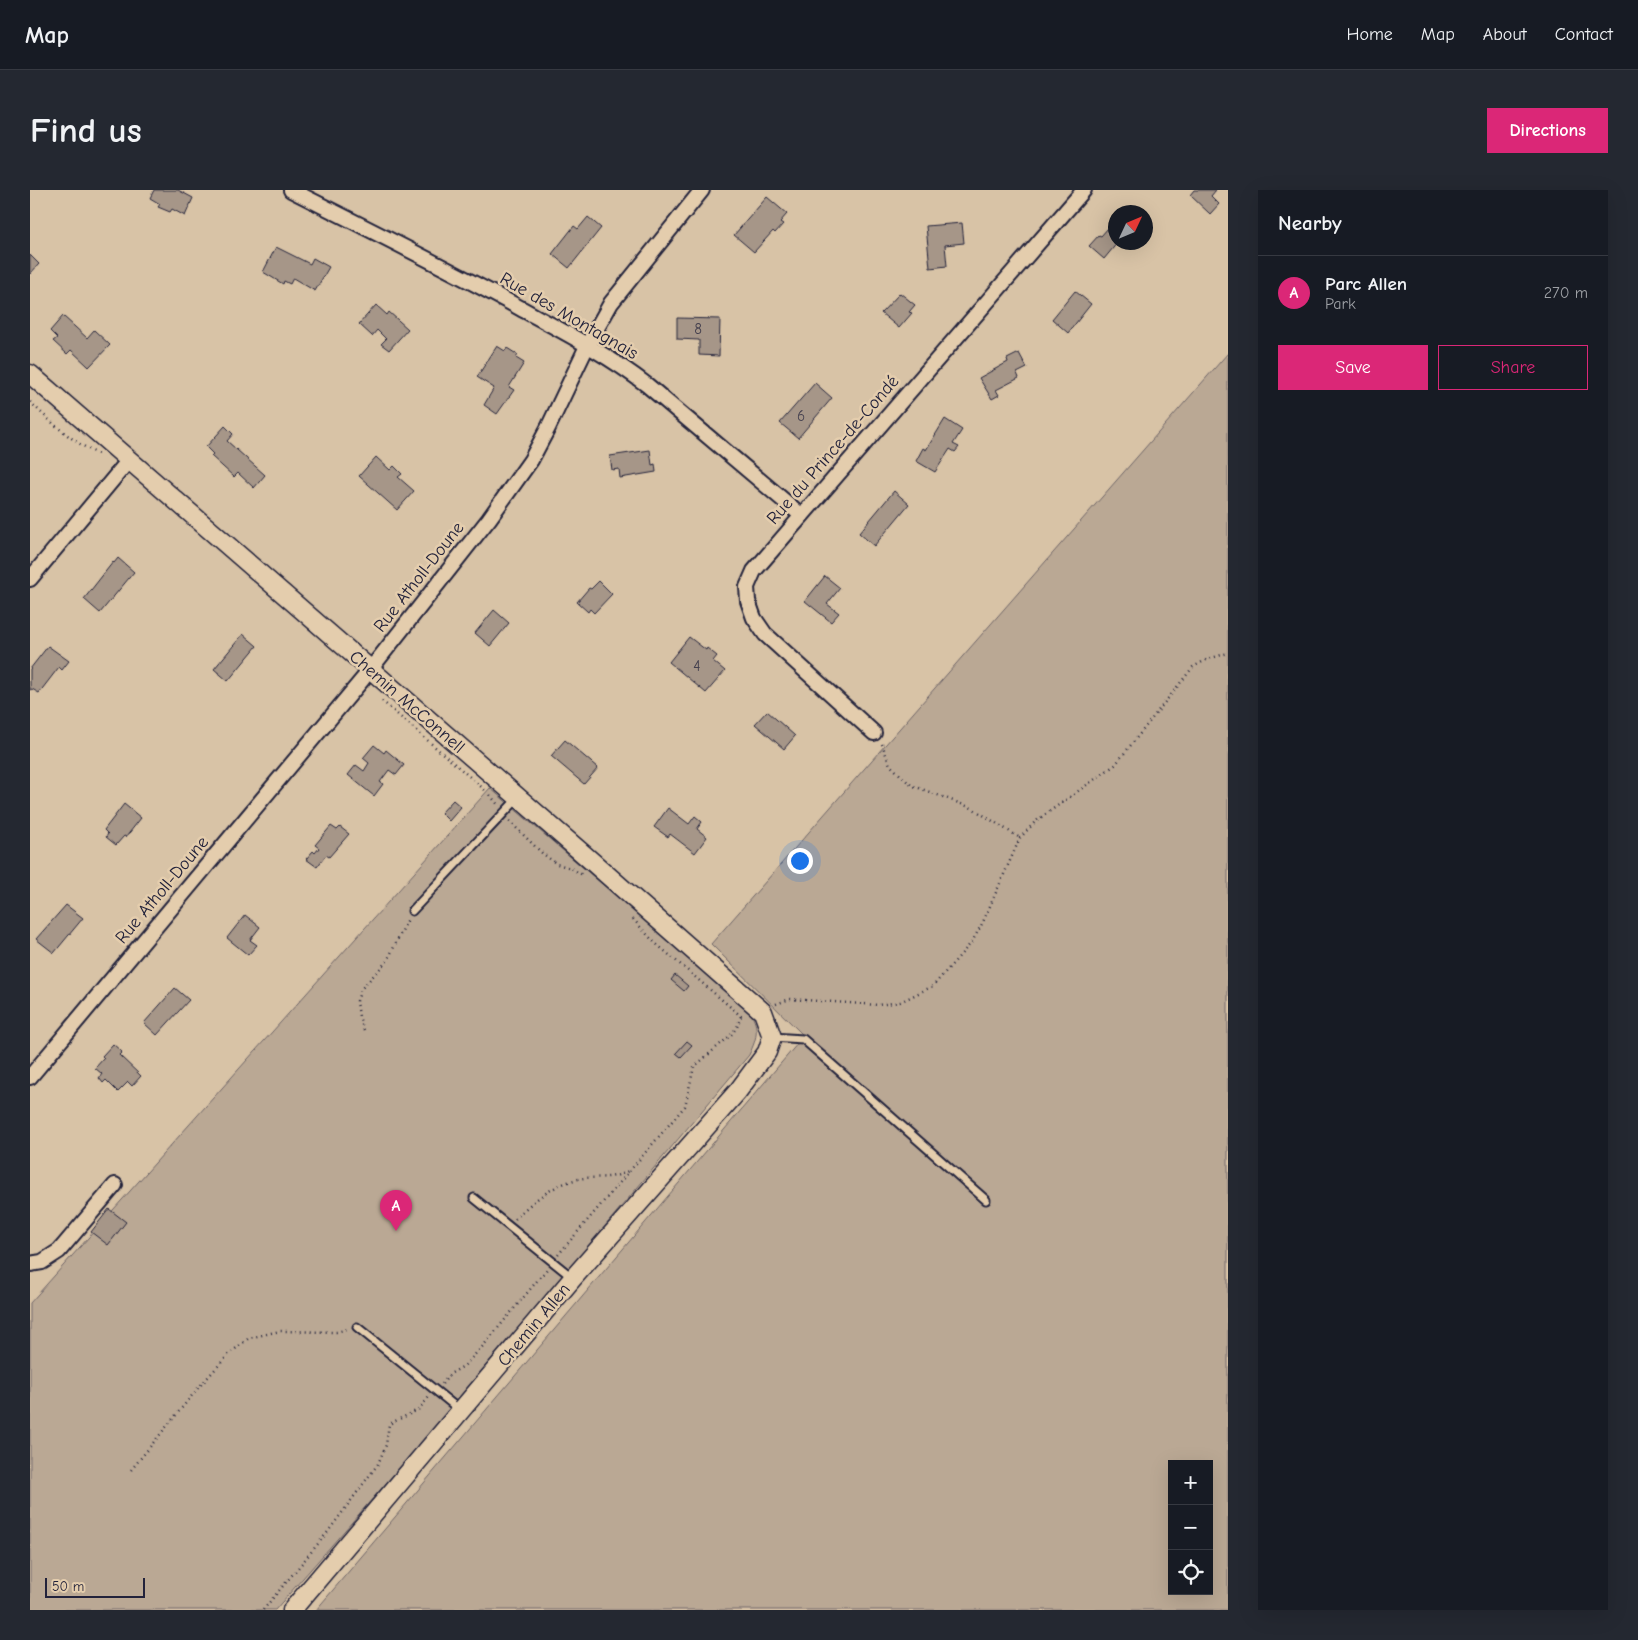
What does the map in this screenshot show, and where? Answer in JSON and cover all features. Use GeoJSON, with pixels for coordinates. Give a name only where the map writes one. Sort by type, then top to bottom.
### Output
{"type":"FeatureCollection","features":[{"type":"Feature","properties":{"kind":"street","name":"Rue des Montagnais"},"geometry":{"type":"LineString","coordinates":[[291,190],[464,278],[588,344],[647,385],[801,515]]}},
{"type":"Feature","properties":{"kind":"street","name":"Rue Atholl-Doune"},"geometry":{"type":"LineString","coordinates":[[30,1077],[370,669],[488,519],[531,460],[588,344],[611,303],[702,190]]}},
{"type":"Feature","properties":{"kind":"street","name":"Rue du Prince-de-Condé"},"geometry":{"type":"LineString","coordinates":[[874,733],[765,634],[754,618],[748,601],[747,587],[754,571],[801,515],[1084,190]]}},
{"type":"Feature","properties":{"kind":"street","name":"Chemin McConnell"},"geometry":{"type":"LineString","coordinates":[[30,374],[125,465],[370,669],[763,1012],[772,1037]]}},
{"type":"Feature","properties":{"kind":"street"},"geometry":{"type":"LineString","coordinates":[[30,579],[125,465]]}},
{"type":"Feature","properties":{"kind":"street","name":"Chemin Allen"},"geometry":{"type":"LineString","coordinates":[[292,1610],[573,1278],[738,1091],[767,1052],[772,1037]]}},
{"type":"Feature","properties":{"kind":"street"},"geometry":{"type":"LineString","coordinates":[[30,1264],[42,1262],[59,1251],[115,1185]]}},
{"type":"Feature","properties":{"kind":"lane"},"geometry":{"type":"LineString","coordinates":[[412,911],[518,798]]}},
{"type":"Feature","properties":{"kind":"lane"},"geometry":{"type":"LineString","coordinates":[[772,1037],[803,1039],[986,1200]]}},
{"type":"Feature","properties":{"kind":"lane"},"geometry":{"type":"LineString","coordinates":[[474,1198],[573,1278]]}},
{"type":"Feature","properties":{"kind":"lane"},"geometry":{"type":"LineString","coordinates":[[357,1327],[462,1411]]}},
{"type":"Feature","properties":{"kind":"path"},"geometry":{"type":"LineString","coordinates":[[30,402],[82,447],[125,465]]}},
{"type":"Feature","properties":{"kind":"path"},"geometry":{"type":"LineString","coordinates":[[631,918],[654,942],[741,1016],[750,1019],[778,1003],[790,1000],[878,1005],[900,1002],[933,986],[972,942],[983,922],[1020,838],[1036,821],[1115,765],[1193,667],[1208,659],[1228,653]]}},
{"type":"Feature","properties":{"kind":"path"},"geometry":{"type":"LineString","coordinates":[[379,698],[492,796],[508,820],[543,854],[557,864],[571,868],[590,882]]}},
{"type":"Feature","properties":{"kind":"path"},"geometry":{"type":"LineString","coordinates":[[874,733],[881,742],[890,765],[911,785],[972,808],[1020,838]]}},
{"type":"Feature","properties":{"kind":"path"},"geometry":{"type":"LineString","coordinates":[[364,1030],[359,1017],[357,1001],[361,989],[387,961],[412,911]]}},
{"type":"Feature","properties":{"kind":"path"},"geometry":{"type":"LineString","coordinates":[[263,1610],[327,1532],[378,1464],[386,1445],[389,1424],[418,1410],[450,1374],[464,1366],[484,1345],[685,1106],[694,1066],[730,1035],[737,1027],[741,1016]]}},
{"type":"Feature","properties":{"kind":"path"},"geometry":{"type":"LineString","coordinates":[[508,1226],[524,1210],[564,1183],[586,1178],[616,1176],[630,1170]]}},
{"type":"Feature","properties":{"kind":"path"},"geometry":{"type":"LineString","coordinates":[[131,1470],[199,1387],[229,1354],[249,1338],[280,1331],[336,1332],[357,1327]]}},
{"type":"Feature","properties":{"kind":"shaded area"},"geometry":{"type":"Polygon","coordinates":[[[1228,353],[1228,1610],[316,1610],[804,1036],[711,944],[1228,353]]]}},
{"type":"Feature","properties":{"kind":"shaded area"},"geometry":{"type":"Polygon","coordinates":[[[490,788],[747,1008],[756,1026],[756,1037],[749,1055],[451,1409],[275,1610],[30,1610],[30,1303],[490,788]]]}},
{"type":"Feature","properties":{"kind":"building"},"geometry":{"type":"Polygon","coordinates":[[[154,190],[178,190],[193,198],[185,216],[172,209],[170,212],[158,207],[160,204],[150,198],[154,190]]]}},
{"type":"Feature","properties":{"kind":"building"},"geometry":{"type":"Polygon","coordinates":[[[1194,190],[1216,190],[1211,196],[1219,204],[1210,214],[1190,195],[1194,190]]]}},
{"type":"Feature","properties":{"kind":"building"},"geometry":{"type":"Polygon","coordinates":[[[767,197],[787,214],[780,222],[783,224],[775,233],[773,231],[754,252],[734,235],[767,197]]]}},
{"type":"Feature","properties":{"kind":"building"},"geometry":{"type":"Polygon","coordinates":[[[588,217],[601,228],[569,268],[552,254],[574,226],[578,229],[588,217]]]}},
{"type":"Feature","properties":{"kind":"building"},"geometry":{"type":"Polygon","coordinates":[[[962,223],[964,243],[945,245],[947,266],[930,268],[926,226],[962,223]]]}},
{"type":"Feature","properties":{"kind":"building"},"geometry":{"type":"Polygon","coordinates":[[[1108,228],[1108,250],[1111,250],[1104,259],[1089,246],[1099,235],[1101,236],[1108,228]]]}},
{"type":"Feature","properties":{"kind":"building"},"geometry":{"type":"Polygon","coordinates":[[[276,247],[310,264],[313,258],[329,267],[315,291],[293,278],[290,284],[284,281],[283,284],[263,272],[276,247]]]}},
{"type":"Feature","properties":{"kind":"building"},"geometry":{"type":"Polygon","coordinates":[[[30,255],[39,264],[30,274],[30,255]]]}},
{"type":"Feature","properties":{"kind":"building"},"geometry":{"type":"Polygon","coordinates":[[[1075,291],[1091,304],[1068,333],[1052,319],[1075,291]]]}},
{"type":"Feature","properties":{"kind":"building"},"geometry":{"type":"Polygon","coordinates":[[[900,293],[915,305],[909,312],[912,313],[899,328],[881,313],[900,293]]]}},
{"type":"Feature","properties":{"kind":"building"},"geometry":{"type":"Polygon","coordinates":[[[376,305],[387,315],[389,312],[408,329],[389,350],[381,344],[386,339],[377,330],[372,336],[359,324],[376,305]]]}},
{"type":"Feature","properties":{"kind":"building"},"geometry":{"type":"Polygon","coordinates":[[[63,316],[87,338],[94,330],[110,345],[89,367],[71,350],[67,354],[53,341],[57,338],[50,331],[63,316]]]}},
{"type":"Feature","properties":{"kind":"building"},"geometry":{"type":"Polygon","coordinates":[[[677,318],[720,319],[719,356],[699,355],[699,340],[677,339],[677,318]]]}},
{"type":"Feature","properties":{"kind":"building"},"geometry":{"type":"Polygon","coordinates":[[[497,346],[505,351],[507,348],[518,355],[516,358],[524,363],[509,387],[514,390],[497,414],[484,405],[494,388],[477,377],[497,346]]]}},
{"type":"Feature","properties":{"kind":"building"},"geometry":{"type":"Polygon","coordinates":[[[1019,353],[1027,368],[1017,373],[1019,378],[996,390],[999,395],[992,399],[979,378],[1008,362],[1007,359],[1019,353]]]}},
{"type":"Feature","properties":{"kind":"building"},"geometry":{"type":"Polygon","coordinates":[[[815,383],[832,398],[798,438],[780,423],[815,383]]]}},
{"type":"Feature","properties":{"kind":"building"},"geometry":{"type":"Polygon","coordinates":[[[945,419],[962,430],[953,444],[959,447],[955,452],[950,449],[935,472],[916,461],[923,448],[926,450],[945,419]]]}},
{"type":"Feature","properties":{"kind":"building"},"geometry":{"type":"Polygon","coordinates":[[[225,426],[233,434],[227,441],[265,475],[254,488],[238,473],[234,477],[211,456],[213,454],[206,447],[225,426]]]}},
{"type":"Feature","properties":{"kind":"building"},"geometry":{"type":"Polygon","coordinates":[[[650,450],[652,465],[655,464],[656,472],[620,478],[619,469],[612,470],[610,456],[650,450]]]}},
{"type":"Feature","properties":{"kind":"building"},"geometry":{"type":"Polygon","coordinates":[[[376,457],[390,470],[394,466],[402,474],[398,477],[414,491],[397,510],[359,476],[376,457]]]}},
{"type":"Feature","properties":{"kind":"building"},"geometry":{"type":"Polygon","coordinates":[[[894,491],[909,504],[874,546],[859,533],[894,491]]]}},
{"type":"Feature","properties":{"kind":"building"},"geometry":{"type":"Polygon","coordinates":[[[118,558],[134,572],[100,613],[84,599],[118,558]]]}},
{"type":"Feature","properties":{"kind":"building"},"geometry":{"type":"Polygon","coordinates":[[[825,576],[840,588],[827,604],[839,613],[831,622],[805,601],[825,576]]]}},
{"type":"Feature","properties":{"kind":"building"},"geometry":{"type":"Polygon","coordinates":[[[599,581],[612,594],[594,613],[590,609],[588,612],[577,602],[589,588],[591,589],[599,581]]]}},
{"type":"Feature","properties":{"kind":"building"},"geometry":{"type":"Polygon","coordinates":[[[494,610],[509,623],[490,646],[475,633],[494,610]]]}},
{"type":"Feature","properties":{"kind":"building"},"geometry":{"type":"Polygon","coordinates":[[[243,634],[257,646],[228,681],[214,669],[243,634]]]}},
{"type":"Feature","properties":{"kind":"building"},"geometry":{"type":"Polygon","coordinates":[[[689,637],[717,656],[713,661],[725,671],[706,693],[669,662],[689,637]]]}},
{"type":"Feature","properties":{"kind":"building"},"geometry":{"type":"Polygon","coordinates":[[[48,646],[69,661],[62,670],[59,667],[39,693],[32,689],[30,690],[30,669],[48,646]]]}},
{"type":"Feature","properties":{"kind":"building"},"geometry":{"type":"Polygon","coordinates":[[[767,711],[795,736],[784,749],[755,724],[767,711]]]}},
{"type":"Feature","properties":{"kind":"building"},"geometry":{"type":"Polygon","coordinates":[[[565,740],[598,768],[584,784],[551,756],[565,740]]]}},
{"type":"Feature","properties":{"kind":"building"},"geometry":{"type":"Polygon","coordinates":[[[374,745],[384,753],[386,750],[404,765],[396,775],[389,770],[380,782],[383,784],[374,796],[348,775],[356,765],[364,771],[369,763],[363,758],[374,745]]]}},
{"type":"Feature","properties":{"kind":"building"},"geometry":{"type":"Polygon","coordinates":[[[453,800],[461,807],[449,821],[441,813],[453,800]]]}},
{"type":"Feature","properties":{"kind":"building"},"geometry":{"type":"Polygon","coordinates":[[[124,804],[141,818],[126,837],[124,836],[116,845],[106,837],[108,834],[104,830],[124,804]]]}},
{"type":"Feature","properties":{"kind":"building"},"geometry":{"type":"Polygon","coordinates":[[[668,808],[689,824],[695,816],[702,822],[697,829],[707,837],[695,853],[670,834],[668,837],[654,827],[668,808]]]}},
{"type":"Feature","properties":{"kind":"building"},"geometry":{"type":"Polygon","coordinates":[[[331,826],[337,830],[340,827],[349,834],[329,857],[326,855],[317,867],[306,859],[313,851],[315,853],[319,848],[315,845],[331,826]]]}},
{"type":"Feature","properties":{"kind":"building"},"geometry":{"type":"Polygon","coordinates":[[[66,905],[83,918],[54,953],[36,939],[66,905]]]}},
{"type":"Feature","properties":{"kind":"building"},"geometry":{"type":"Polygon","coordinates":[[[245,915],[260,927],[250,940],[257,945],[248,955],[227,938],[245,915]]]}},
{"type":"Feature","properties":{"kind":"building"},"geometry":{"type":"Polygon","coordinates":[[[675,975],[688,986],[684,991],[671,980],[675,975]]]}},
{"type":"Feature","properties":{"kind":"building"},"geometry":{"type":"Polygon","coordinates":[[[175,988],[189,1000],[157,1035],[144,1023],[175,988]]]}},
{"type":"Feature","properties":{"kind":"building"},"geometry":{"type":"Polygon","coordinates":[[[687,1041],[692,1045],[681,1057],[676,1053],[687,1041]]]}},
{"type":"Feature","properties":{"kind":"building"},"geometry":{"type":"Polygon","coordinates":[[[113,1044],[122,1052],[119,1055],[141,1076],[132,1086],[128,1082],[118,1092],[106,1080],[103,1083],[99,1078],[102,1074],[95,1068],[104,1058],[102,1056],[113,1044]]]}},
{"type":"Feature","properties":{"kind":"building"},"geometry":{"type":"Polygon","coordinates":[[[109,1209],[126,1222],[108,1245],[91,1232],[109,1209]]]}},
{"type":"Feature","properties":{"kind":"place","name":"Parc Allen"},"geometry":{"type":"Point","coordinates":[396,1231]}}]}
